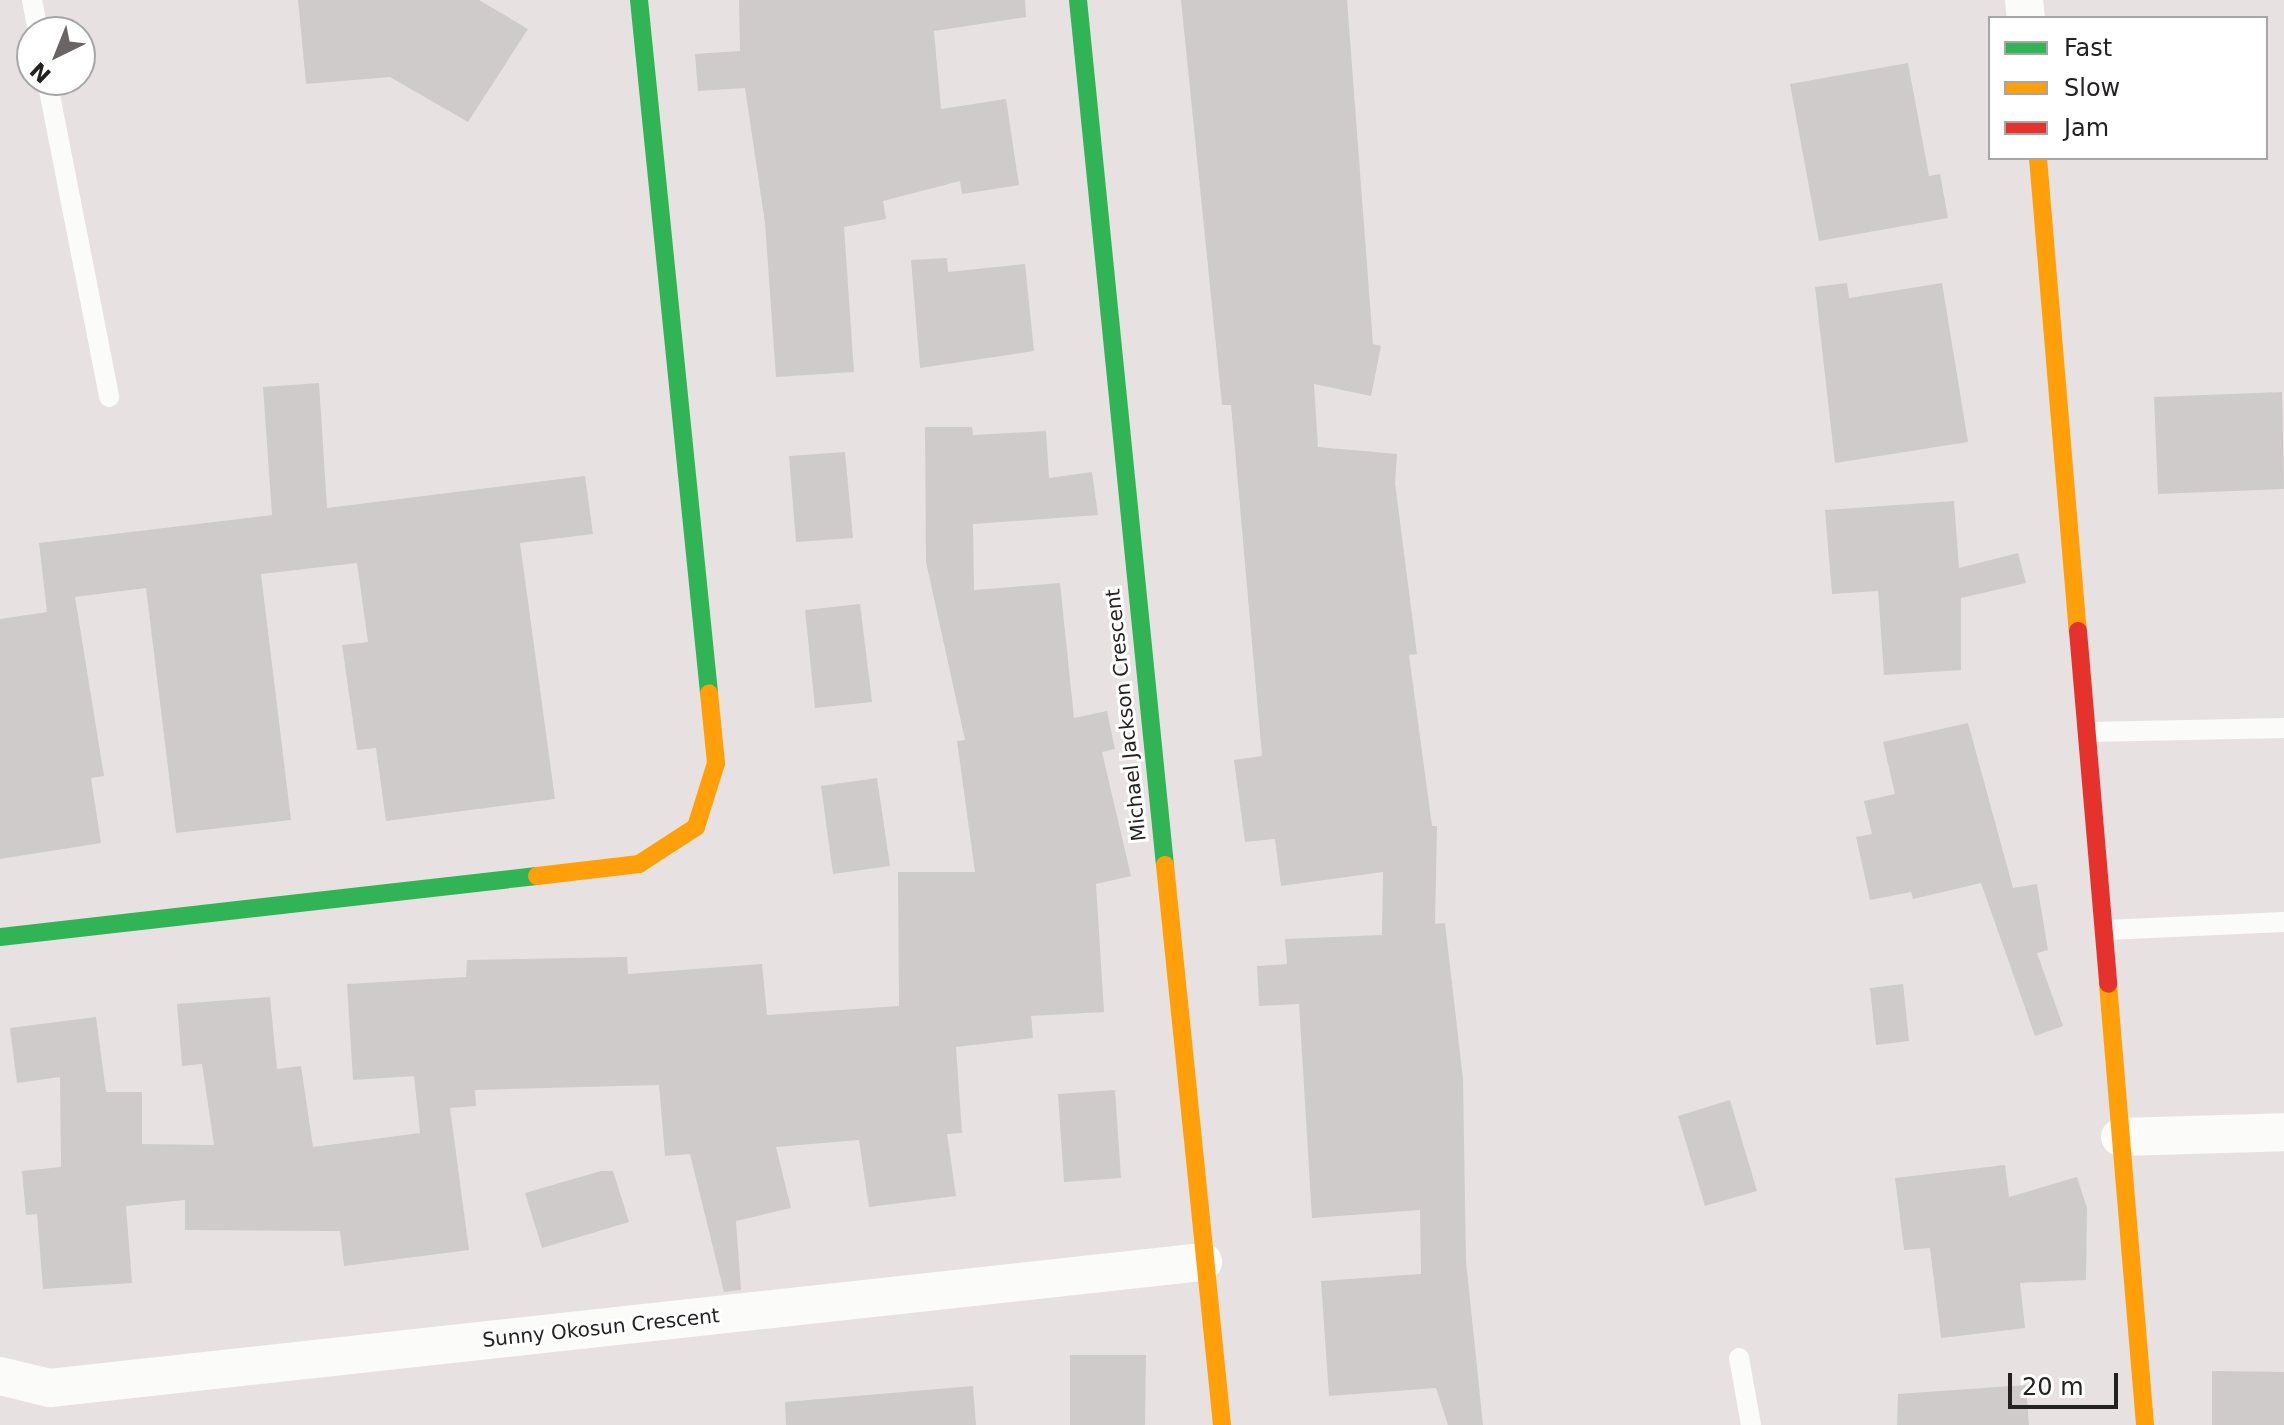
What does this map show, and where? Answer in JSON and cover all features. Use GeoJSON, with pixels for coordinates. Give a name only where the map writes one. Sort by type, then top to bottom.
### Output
{"type":"FeatureCollection","features":[{"type":"Feature","properties":{"kind":"street"},"geometry":{"type":"LineString","coordinates":[[0,937],[639,864],[696,827],[716,763],[639,0]]}},
{"type":"Feature","properties":{"kind":"street","name":"Michael Jackson Crescent"},"geometry":{"type":"LineString","coordinates":[[1078,0],[1203,1262],[1222,1425]]}},
{"type":"Feature","properties":{"kind":"street"},"geometry":{"type":"LineString","coordinates":[[2038,160],[2106,930],[2145,1425]]}},
{"type":"Feature","properties":{"kind":"street"},"geometry":{"type":"LineString","coordinates":[[2120,1137],[2284,1132]]}},
{"type":"Feature","properties":{"kind":"street","name":"Sunny Okosun Crescent"},"geometry":{"type":"LineString","coordinates":[[0,1376],[50,1388],[1203,1262]]}},
{"type":"Feature","properties":{"kind":"lane"},"geometry":{"type":"LineString","coordinates":[[50,96],[109,397]]}},
{"type":"Feature","properties":{"kind":"lane"},"geometry":{"type":"LineString","coordinates":[[2089,732],[2284,728]]}},
{"type":"Feature","properties":{"kind":"lane"},"geometry":{"type":"LineString","coordinates":[[2106,930],[2284,922]]}},
{"type":"Feature","properties":{"kind":"lane"},"geometry":{"type":"LineString","coordinates":[[1739,1358],[1751,1425]]}},
{"type":"Feature","properties":{"kind":"building"},"geometry":{"type":"Polygon","coordinates":[[[298,0],[479,0],[528,29],[468,122],[390,77],[306,84],[298,0]]]}},
{"type":"Feature","properties":{"kind":"building"},"geometry":{"type":"Polygon","coordinates":[[[739,0],[1025,0],[1026,17],[934,31],[941,109],[1006,99],[1019,185],[962,194],[960,181],[883,201],[886,219],[844,227],[854,372],[776,377],[765,223],[745,88],[698,91],[695,54],[740,51],[739,0]]]}},
{"type":"Feature","properties":{"kind":"building"},"geometry":{"type":"Polygon","coordinates":[[[1181,0],[1347,0],[1373,344],[1381,346],[1371,396],[1314,384],[1318,447],[1397,454],[1395,483],[1417,654],[1409,655],[1432,826],[1437,826],[1435,924],[1445,923],[1463,1079],[1466,1261],[1483,1425],[1448,1425],[1436,1388],[1329,1396],[1321,1281],[1421,1274],[1420,1210],[1312,1218],[1299,1004],[1259,1006],[1257,966],[1287,964],[1285,939],[1382,935],[1383,872],[1281,886],[1275,839],[1245,842],[1234,760],[1262,756],[1231,405],[1222,405],[1181,0]]]}},
{"type":"Feature","properties":{"kind":"building"},"geometry":{"type":"Polygon","coordinates":[[[1908,63],[1929,176],[1940,174],[1948,218],[1819,241],[1790,84],[1908,63]]]}},
{"type":"Feature","properties":{"kind":"building"},"geometry":{"type":"Polygon","coordinates":[[[947,258],[948,272],[1025,264],[1034,351],[920,368],[911,260],[947,258]]]}},
{"type":"Feature","properties":{"kind":"building"},"geometry":{"type":"Polygon","coordinates":[[[1847,283],[1849,298],[1942,283],[1968,442],[1835,463],[1815,287],[1847,283]]]}},
{"type":"Feature","properties":{"kind":"building"},"geometry":{"type":"Polygon","coordinates":[[[319,383],[327,508],[585,476],[593,534],[520,543],[555,799],[386,821],[376,748],[357,750],[342,645],[368,642],[357,563],[261,574],[291,820],[176,833],[146,588],[75,597],[104,776],[91,778],[101,843],[0,859],[0,619],[47,612],[39,543],[272,515],[263,387],[319,383]]]}},
{"type":"Feature","properties":{"kind":"building"},"geometry":{"type":"Polygon","coordinates":[[[2282,392],[2284,489],[2158,494],[2154,397],[2282,392]]]}},
{"type":"Feature","properties":{"kind":"building"},"geometry":{"type":"Polygon","coordinates":[[[925,427],[972,427],[973,435],[1046,431],[1049,478],[1092,472],[1098,515],[973,524],[974,590],[1060,583],[1074,718],[1107,711],[1115,749],[1102,752],[1131,876],[1096,884],[1104,1012],[1031,1016],[1033,1038],[956,1047],[962,1133],[947,1134],[956,1196],[869,1207],[859,1140],[776,1147],[791,1208],[736,1221],[741,1290],[724,1292],[690,1154],[665,1156],[659,1085],[475,1090],[476,1106],[450,1108],[469,1250],[344,1266],[340,1231],[185,1230],[185,1200],[126,1206],[132,1283],[43,1289],[37,1214],[26,1215],[22,1171],[61,1167],[60,1077],[17,1083],[10,1028],[96,1017],[106,1092],[142,1092],[142,1144],[214,1145],[202,1064],[182,1066],[177,1004],[270,997],[277,1069],[301,1066],[313,1147],[420,1133],[414,1076],[353,1080],[347,984],[466,977],[467,960],[627,957],[628,974],[762,964],[767,1015],[899,1006],[898,872],[975,872],[957,741],[965,740],[926,562],[925,427]]]}},
{"type":"Feature","properties":{"kind":"building"},"geometry":{"type":"Polygon","coordinates":[[[845,452],[853,538],[796,542],[789,456],[845,452]]]}},
{"type":"Feature","properties":{"kind":"building"},"geometry":{"type":"Polygon","coordinates":[[[1954,501],[1959,568],[2018,553],[2026,583],[1961,598],[1961,670],[1884,675],[1878,591],[1832,594],[1825,510],[1954,501]]]}},
{"type":"Feature","properties":{"kind":"building"},"geometry":{"type":"Polygon","coordinates":[[[860,604],[872,702],[815,708],[805,610],[860,604]]]}},
{"type":"Feature","properties":{"kind":"building"},"geometry":{"type":"Polygon","coordinates":[[[1968,723],[2013,888],[2037,884],[2048,950],[2037,953],[2063,1026],[2035,1036],[1981,883],[1913,899],[1911,892],[1870,900],[1856,837],[1872,834],[1864,801],[1895,794],[1883,742],[1968,723]]]}},
{"type":"Feature","properties":{"kind":"building"},"geometry":{"type":"Polygon","coordinates":[[[877,778],[890,866],[833,874],[821,786],[877,778]]]}},
{"type":"Feature","properties":{"kind":"building"},"geometry":{"type":"Polygon","coordinates":[[[1903,984],[1909,1041],[1876,1045],[1870,988],[1903,984]]]}},
{"type":"Feature","properties":{"kind":"building"},"geometry":{"type":"Polygon","coordinates":[[[1115,1090],[1121,1178],[1064,1182],[1058,1094],[1115,1090]]]}},
{"type":"Feature","properties":{"kind":"building"},"geometry":{"type":"Polygon","coordinates":[[[1730,1100],[1757,1191],[1705,1206],[1678,1116],[1730,1100]]]}},
{"type":"Feature","properties":{"kind":"building"},"geometry":{"type":"Polygon","coordinates":[[[2005,1165],[2009,1197],[2077,1177],[2087,1208],[2086,1280],[2020,1283],[2025,1328],[1941,1338],[1930,1248],[1904,1250],[1895,1178],[2005,1165]]]}},
{"type":"Feature","properties":{"kind":"building"},"geometry":{"type":"Polygon","coordinates":[[[601,1171],[613,1171],[629,1222],[542,1248],[525,1193],[601,1171]]]}},
{"type":"Feature","properties":{"kind":"building"},"geometry":{"type":"Polygon","coordinates":[[[1070,1355],[1146,1355],[1145,1425],[1070,1425],[1070,1355]]]}},
{"type":"Feature","properties":{"kind":"building"},"geometry":{"type":"Polygon","coordinates":[[[2212,1371],[2284,1372],[2284,1425],[2212,1425],[2212,1371]]]}},
{"type":"Feature","properties":{"kind":"building"},"geometry":{"type":"Polygon","coordinates":[[[2026,1385],[2029,1425],[1897,1425],[1898,1394],[2026,1385]]]}},
{"type":"Feature","properties":{"kind":"building"},"geometry":{"type":"Polygon","coordinates":[[[973,1386],[976,1425],[786,1425],[785,1402],[973,1386]]]}},
{"type":"Feature","properties":{"kind":"traffic: fast"},"geometry":{"type":"LineString","coordinates":[[639,0],[709,693]]}},
{"type":"Feature","properties":{"kind":"traffic: fast"},"geometry":{"type":"LineString","coordinates":[[1078,0],[1165,865]]}},
{"type":"Feature","properties":{"kind":"traffic: fast"},"geometry":{"type":"LineString","coordinates":[[0,937],[537,876]]}},
{"type":"Feature","properties":{"kind":"traffic: slow"},"geometry":{"type":"LineString","coordinates":[[2038,160],[2078,631]]}},
{"type":"Feature","properties":{"kind":"traffic: slow"},"geometry":{"type":"LineString","coordinates":[[537,876],[639,864],[696,827],[716,763],[709,693]]}},
{"type":"Feature","properties":{"kind":"traffic: slow"},"geometry":{"type":"LineString","coordinates":[[1165,865],[1222,1425]]}},
{"type":"Feature","properties":{"kind":"traffic: slow"},"geometry":{"type":"LineString","coordinates":[[2108,984],[2145,1425]]}},
{"type":"Feature","properties":{"kind":"traffic: jam"},"geometry":{"type":"LineString","coordinates":[[2078,631],[2108,984]]}}]}
